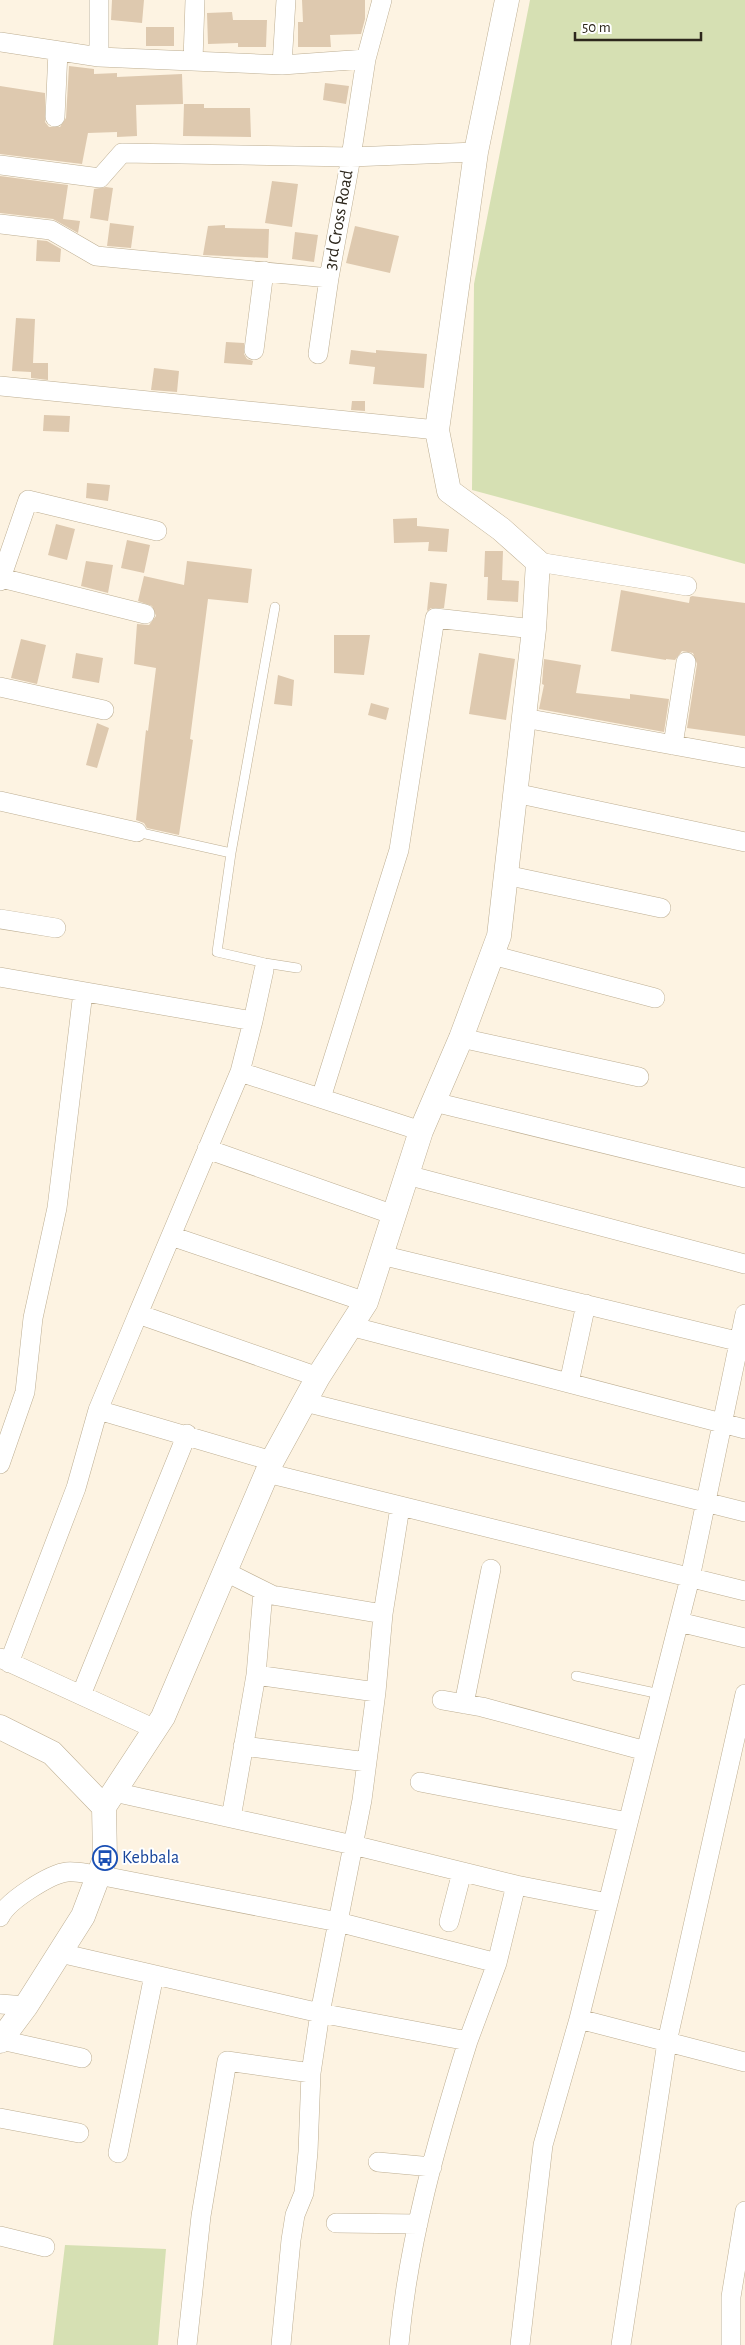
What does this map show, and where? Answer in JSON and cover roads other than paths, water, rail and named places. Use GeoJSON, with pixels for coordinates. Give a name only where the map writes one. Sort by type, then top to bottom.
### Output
{"type":"FeatureCollection","features":[{"type":"Feature","properties":{"kind":"street"},"geometry":{"type":"LineString","coordinates":[[99,0],[99,58]]}},
{"type":"Feature","properties":{"kind":"street"},"geometry":{"type":"LineString","coordinates":[[193,62],[195,0]]}},
{"type":"Feature","properties":{"kind":"street"},"geometry":{"type":"LineString","coordinates":[[282,66],[286,0]]}},
{"type":"Feature","properties":{"kind":"street"},"geometry":{"type":"LineString","coordinates":[[382,0],[366,59],[351,157],[476,152]]}},
{"type":"Feature","properties":{"kind":"street"},"geometry":{"type":"LineString","coordinates":[[507,0],[476,152],[437,430],[449,490],[501,529],[538,562],[687,586]]}},
{"type":"Feature","properties":{"kind":"street"},"geometry":{"type":"LineString","coordinates":[[0,42],[99,58],[282,66],[366,59]]}},
{"type":"Feature","properties":{"kind":"street"},"geometry":{"type":"LineString","coordinates":[[55,117],[58,51]]}},
{"type":"Feature","properties":{"kind":"street","name":"3rd Cross Road"},"geometry":{"type":"LineString","coordinates":[[0,165],[100,178],[122,153],[351,157],[329,278],[96,256],[51,230],[0,224]]}},
{"type":"Feature","properties":{"kind":"street"},"geometry":{"type":"LineString","coordinates":[[254,350],[264,271]]}},
{"type":"Feature","properties":{"kind":"street"},"geometry":{"type":"LineString","coordinates":[[318,354],[329,278]]}},
{"type":"Feature","properties":{"kind":"street"},"geometry":{"type":"LineString","coordinates":[[0,386],[437,430]]}},
{"type":"Feature","properties":{"kind":"street"},"geometry":{"type":"LineString","coordinates":[[145,614],[0,579],[28,500],[157,531]]}},
{"type":"Feature","properties":{"kind":"street"},"geometry":{"type":"LineString","coordinates":[[82,2058],[0,2040],[26,2006],[83,1916],[105,1858],[109,1800],[163,1717],[270,1467],[318,1377],[366,1302],[421,1132],[461,1038],[499,936],[534,630],[538,562]]}},
{"type":"Feature","properties":{"kind":"street"},"geometry":{"type":"LineString","coordinates":[[321,1098],[399,850],[435,618],[534,630]]}},
{"type":"Feature","properties":{"kind":"street"},"geometry":{"type":"LineString","coordinates":[[673,745],[686,662]]}},
{"type":"Feature","properties":{"kind":"street"},"geometry":{"type":"LineString","coordinates":[[0,687],[104,710]]}},
{"type":"Feature","properties":{"kind":"street"},"geometry":{"type":"LineString","coordinates":[[524,718],[745,758]]}},
{"type":"Feature","properties":{"kind":"street"},"geometry":{"type":"LineString","coordinates":[[515,793],[745,842]]}},
{"type":"Feature","properties":{"kind":"street"},"geometry":{"type":"LineString","coordinates":[[0,801],[137,832]]}},
{"type":"Feature","properties":{"kind":"street"},"geometry":{"type":"LineString","coordinates":[[506,874],[661,908]]}},
{"type":"Feature","properties":{"kind":"street"},"geometry":{"type":"LineString","coordinates":[[0,918],[56,928]]}},
{"type":"Feature","properties":{"kind":"street"},"geometry":{"type":"LineString","coordinates":[[492,955],[655,998]]}},
{"type":"Feature","properties":{"kind":"street"},"geometry":{"type":"LineString","coordinates":[[155,1729],[5,1660],[76,1488],[98,1410],[240,1072],[265,967]]}},
{"type":"Feature","properties":{"kind":"street"},"geometry":{"type":"LineString","coordinates":[[0,977],[253,1021]]}},
{"type":"Feature","properties":{"kind":"street"},"geometry":{"type":"LineString","coordinates":[[0,1464],[25,1392],[33,1318],[57,1208],[83,992]]}},
{"type":"Feature","properties":{"kind":"street"},"geometry":{"type":"LineString","coordinates":[[461,1038],[639,1077]]}},
{"type":"Feature","properties":{"kind":"street"},"geometry":{"type":"LineString","coordinates":[[240,1072],[421,1132]]}},
{"type":"Feature","properties":{"kind":"street"},"geometry":{"type":"LineString","coordinates":[[434,1102],[745,1178]]}},
{"type":"Feature","properties":{"kind":"street"},"geometry":{"type":"LineString","coordinates":[[207,1149],[394,1215]]}},
{"type":"Feature","properties":{"kind":"street"},"geometry":{"type":"LineString","coordinates":[[407,1176],[745,1264]]}},
{"type":"Feature","properties":{"kind":"street"},"geometry":{"type":"LineString","coordinates":[[171,1236],[366,1302]]}},
{"type":"Feature","properties":{"kind":"street"},"geometry":{"type":"LineString","coordinates":[[381,1255],[742,1342]]}},
{"type":"Feature","properties":{"kind":"street"},"geometry":{"type":"LineString","coordinates":[[569,1383],[586,1304]]}},
{"type":"Feature","properties":{"kind":"street"},"geometry":{"type":"LineString","coordinates":[[138,1314],[318,1377]]}},
{"type":"Feature","properties":{"kind":"street"},"geometry":{"type":"LineString","coordinates":[[520,2345],[543,2145],[579,2019],[690,1578],[722,1423],[742,1342],[745,1314]]}},
{"type":"Feature","properties":{"kind":"street"},"geometry":{"type":"LineString","coordinates":[[350,1326],[745,1429]]}},
{"type":"Feature","properties":{"kind":"street"},"geometry":{"type":"LineString","coordinates":[[304,1402],[745,1512]]}},
{"type":"Feature","properties":{"kind":"street"},"geometry":{"type":"LineString","coordinates":[[98,1410],[187,1434],[270,1467],[400,1507],[745,1591]]}},
{"type":"Feature","properties":{"kind":"street"},"geometry":{"type":"LineString","coordinates":[[81,1695],[187,1434]]}},
{"type":"Feature","properties":{"kind":"street"},"geometry":{"type":"LineString","coordinates":[[281,2345],[291,2240],[295,2215],[304,2193],[311,2073],[320,2013],[353,1845],[367,1762],[383,1614],[400,1507]]}},
{"type":"Feature","properties":{"kind":"street"},"geometry":{"type":"LineString","coordinates":[[464,1704],[491,1568]]}},
{"type":"Feature","properties":{"kind":"street"},"geometry":{"type":"LineString","coordinates":[[226,1572],[263,1592],[383,1614]]}},
{"type":"Feature","properties":{"kind":"street"},"geometry":{"type":"LineString","coordinates":[[231,1818],[256,1675],[263,1592]]}},
{"type":"Feature","properties":{"kind":"street"},"geometry":{"type":"LineString","coordinates":[[679,1622],[745,1638]]}},
{"type":"Feature","properties":{"kind":"street"},"geometry":{"type":"LineString","coordinates":[[256,1675],[376,1692]]}},
{"type":"Feature","properties":{"kind":"street"},"geometry":{"type":"LineString","coordinates":[[621,2345],[667,2042],[745,1694]]}},
{"type":"Feature","properties":{"kind":"street"},"geometry":{"type":"LineString","coordinates":[[442,1700],[646,1751]]}},
{"type":"Feature","properties":{"kind":"street"},"geometry":{"type":"LineString","coordinates":[[0,1727],[52,1753],[109,1800],[231,1818],[353,1845],[516,1885],[608,1903]]}},
{"type":"Feature","properties":{"kind":"street"},"geometry":{"type":"LineString","coordinates":[[244,1746],[367,1762]]}},
{"type":"Feature","properties":{"kind":"street"},"geometry":{"type":"LineString","coordinates":[[420,1782],[628,1822]]}},
{"type":"Feature","properties":{"kind":"street"},"geometry":{"type":"LineString","coordinates":[[0,1917],[3,1910],[29,1889],[66,1872],[98,1875],[338,1922],[497,1963]]}},
{"type":"Feature","properties":{"kind":"street"},"geometry":{"type":"LineString","coordinates":[[449,1922],[462,1872]]}},
{"type":"Feature","properties":{"kind":"street"},"geometry":{"type":"LineString","coordinates":[[400,2345],[403,2294],[432,2167],[468,2041],[497,1963],[516,1885]]}},
{"type":"Feature","properties":{"kind":"street"},"geometry":{"type":"LineString","coordinates":[[60,1953],[320,2013],[468,2041]]}},
{"type":"Feature","properties":{"kind":"street"},"geometry":{"type":"LineString","coordinates":[[118,2153],[154,1975]]}},
{"type":"Feature","properties":{"kind":"street"},"geometry":{"type":"LineString","coordinates":[[0,2004],[26,2006]]}},
{"type":"Feature","properties":{"kind":"street"},"geometry":{"type":"LineString","coordinates":[[579,2019],[745,2062]]}},
{"type":"Feature","properties":{"kind":"street"},"geometry":{"type":"LineString","coordinates":[[187,2345],[200,2216],[227,2061],[311,2073]]}},
{"type":"Feature","properties":{"kind":"street"},"geometry":{"type":"LineString","coordinates":[[0,2118],[79,2133]]}},
{"type":"Feature","properties":{"kind":"street"},"geometry":{"type":"LineString","coordinates":[[378,2162],[432,2167]]}},
{"type":"Feature","properties":{"kind":"street"},"geometry":{"type":"LineString","coordinates":[[731,2345],[731,2297],[745,2211]]}},
{"type":"Feature","properties":{"kind":"street"},"geometry":{"type":"LineString","coordinates":[[336,2223],[418,2224]]}},
{"type":"Feature","properties":{"kind":"street"},"geometry":{"type":"LineString","coordinates":[[0,2236],[46,2247]]}},
{"type":"Feature","properties":{"kind":"lane"},"geometry":{"type":"LineString","coordinates":[[275,607],[231,853],[217,952],[265,967],[298,968]]}},
{"type":"Feature","properties":{"kind":"lane"},"geometry":{"type":"LineString","coordinates":[[137,832],[231,853]]}},
{"type":"Feature","properties":{"kind":"lane"},"geometry":{"type":"LineString","coordinates":[[576,1676],[660,1694]]}},
{"type":"Feature","properties":{"kind":"place","name":"Kebbala"},"geometry":{"type":"Point","coordinates":[105,1858]}}]}
